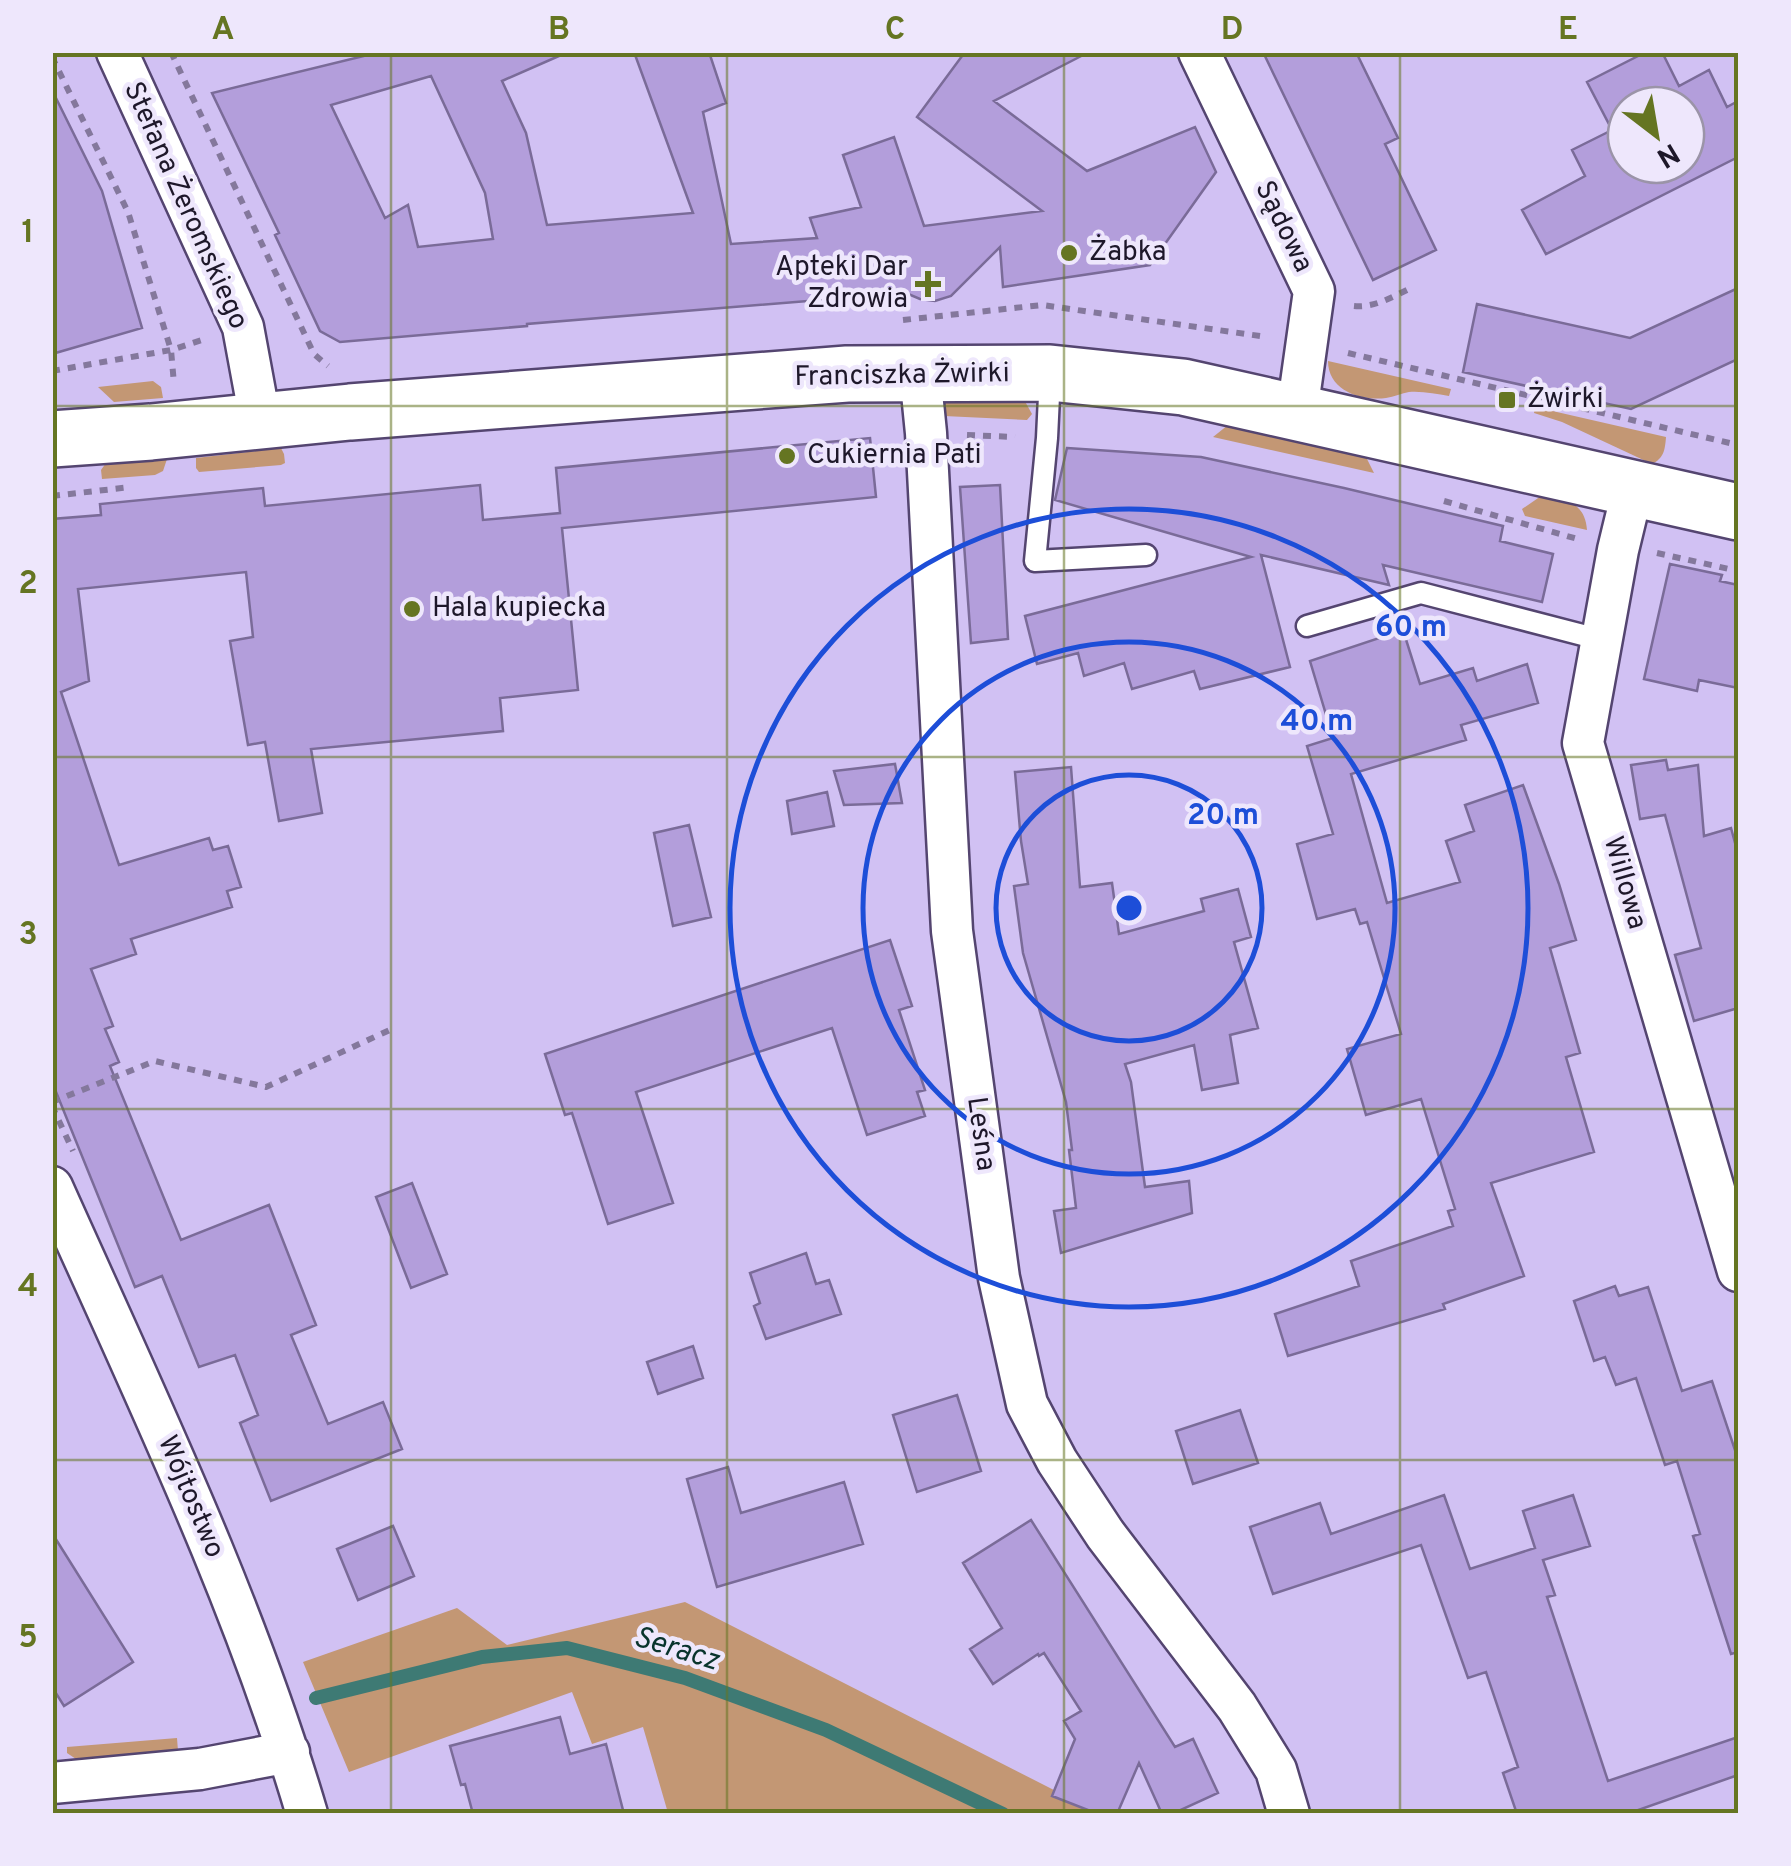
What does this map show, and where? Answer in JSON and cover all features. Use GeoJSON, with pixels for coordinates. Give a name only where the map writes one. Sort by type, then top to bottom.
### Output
{"type":"FeatureCollection","features":[{"type":"Feature","properties":{"kind":"main road","name":"Franciszka Żwirki"},"geometry":{"type":"LineString","coordinates":[[52,439],[847,374],[1050,374],[1183,387],[1738,512]]}},
{"type":"Feature","properties":{"kind":"street","name":"Stefana Żeromskiego"},"geometry":{"type":"LineString","coordinates":[[117,52],[243,327],[260,419]]}},
{"type":"Feature","properties":{"kind":"street","name":"Sądowa"},"geometry":{"type":"LineString","coordinates":[[1198,52],[1314,291],[1298,412]]}},
{"type":"Feature","properties":{"kind":"street","name":"Leśna"},"geometry":{"type":"LineString","coordinates":[[920,373],[952,930],[1000,1278],[1027,1404],[1057,1461],[1104,1534],[1237,1707],[1276,1770],[1290,1814]]}},
{"type":"Feature","properties":{"kind":"street","name":"Willowa"},"geometry":{"type":"LineString","coordinates":[[1633,488],[1583,744],[1738,1271]]}},
{"type":"Feature","properties":{"kind":"street","name":"Wójtostwo"},"geometry":{"type":"LineString","coordinates":[[52,1187],[256,1654],[308,1814]]}},
{"type":"Feature","properties":{"kind":"street"},"geometry":{"type":"LineString","coordinates":[[52,1782],[200,1768],[289,1752]]}},
{"type":"Feature","properties":{"kind":"lane"},"geometry":{"type":"LineString","coordinates":[[1050,374],[1035,561],[1146,556]]}},
{"type":"Feature","properties":{"kind":"lane"},"geometry":{"type":"LineString","coordinates":[[1307,626],[1421,593],[1602,640]]}},
{"type":"Feature","properties":{"kind":"path"},"geometry":{"type":"LineString","coordinates":[[171,52],[314,354],[331,368]]}},
{"type":"Feature","properties":{"kind":"path"},"geometry":{"type":"LineString","coordinates":[[52,57],[128,212],[171,350],[173,376]]}},
{"type":"Feature","properties":{"kind":"path"},"geometry":{"type":"LineString","coordinates":[[52,371],[171,350]]}},
{"type":"Feature","properties":{"kind":"path"},"geometry":{"type":"LineString","coordinates":[[1618,550],[1660,553],[1738,570]]}},
{"type":"Feature","properties":{"kind":"path"},"geometry":{"type":"LineString","coordinates":[[52,1102],[155,1061],[266,1087],[394,1028]]}},
{"type":"Feature","properties":{"kind":"shaded area"},"geometry":{"type":"Polygon","coordinates":[[[1328,361],[1451,389],[1449,396],[1414,392],[1386,398],[1357,396],[1334,380],[1328,361]]]}},
{"type":"Feature","properties":{"kind":"shaded area"},"geometry":{"type":"Polygon","coordinates":[[[153,381],[161,387],[163,398],[114,402],[98,387],[153,381]]]}},
{"type":"Feature","properties":{"kind":"shaded area"},"geometry":{"type":"Polygon","coordinates":[[[1022,396],[1032,414],[1027,420],[944,416],[942,401],[1022,396]]]}},
{"type":"Feature","properties":{"kind":"shaded area"},"geometry":{"type":"Polygon","coordinates":[[[1535,407],[1666,437],[1663,453],[1652,464],[1534,413],[1535,407]]]}},
{"type":"Feature","properties":{"kind":"shaded area"},"geometry":{"type":"Polygon","coordinates":[[[1228,425],[1365,455],[1374,473],[1213,437],[1228,425]]]}},
{"type":"Feature","properties":{"kind":"shaded area"},"geometry":{"type":"Polygon","coordinates":[[[281,448],[285,463],[281,465],[199,472],[196,468],[196,458],[281,448]]]}},
{"type":"Feature","properties":{"kind":"shaded area"},"geometry":{"type":"Polygon","coordinates":[[[167,459],[163,471],[155,475],[102,479],[101,470],[106,463],[167,459]]]}},
{"type":"Feature","properties":{"kind":"shaded area"},"geometry":{"type":"Polygon","coordinates":[[[1544,494],[1579,508],[1587,530],[1525,516],[1522,509],[1544,494]]]}},
{"type":"Feature","properties":{"kind":"shaded area"},"geometry":{"type":"Polygon","coordinates":[[[685,1602],[1099,1813],[668,1813],[643,1727],[592,1744],[572,1692],[349,1772],[303,1662],[457,1608],[507,1645],[685,1602]]]}},
{"type":"Feature","properties":{"kind":"shaded area"},"geometry":{"type":"Polygon","coordinates":[[[177,1738],[178,1751],[76,1759],[67,1753],[67,1747],[177,1738]]]}},
{"type":"Feature","properties":{"kind":"building"},"geometry":{"type":"Polygon","coordinates":[[[380,52],[568,52],[502,81],[526,133],[547,225],[693,213],[634,52],[709,52],[726,103],[703,112],[731,244],[817,238],[810,218],[861,207],[843,155],[894,137],[924,226],[1042,211],[917,117],[965,52],[1089,52],[994,101],[1087,171],[1195,127],[1216,172],[1150,265],[1003,287],[1000,247],[951,296],[935,301],[906,293],[340,342],[320,331],[275,235],[279,233],[212,93],[380,52]],[[431,76],[331,105],[385,218],[408,205],[418,247],[493,239],[485,193],[431,76]]]}},
{"type":"Feature","properties":{"kind":"building"},"geometry":{"type":"Polygon","coordinates":[[[1263,52],[1356,52],[1398,138],[1385,144],[1436,250],[1373,280],[1263,52]]]}},
{"type":"Feature","properties":{"kind":"building"},"geometry":{"type":"Polygon","coordinates":[[[1646,52],[1662,52],[1678,85],[1606,85],[1606,118],[1587,82],[1646,52]]]}},
{"type":"Feature","properties":{"kind":"building"},"geometry":{"type":"Polygon","coordinates":[[[1709,70],[1727,107],[1738,101],[1738,157],[1706,173],[1706,85],[1681,85],[1709,70]]]}},
{"type":"Feature","properties":{"kind":"building"},"geometry":{"type":"Polygon","coordinates":[[[52,90],[102,191],[142,328],[52,354],[52,90]]]}},
{"type":"Feature","properties":{"kind":"building"},"geometry":{"type":"Polygon","coordinates":[[[1606,133],[1606,185],[1683,185],[1546,254],[1522,210],[1585,176],[1572,150],[1606,133]]]}},
{"type":"Feature","properties":{"kind":"building"},"geometry":{"type":"Polygon","coordinates":[[[1738,288],[1738,359],[1631,409],[1463,372],[1477,304],[1630,338],[1738,288]]]}},
{"type":"Feature","properties":{"kind":"building"},"geometry":{"type":"Polygon","coordinates":[[[870,438],[876,497],[562,528],[578,690],[500,698],[503,731],[311,749],[322,813],[279,821],[265,742],[248,745],[230,641],[253,637],[246,572],[78,589],[89,681],[61,692],[119,865],[209,838],[213,850],[228,846],[241,887],[227,891],[232,907],[131,939],[136,954],[91,969],[113,1026],[105,1029],[119,1062],[110,1066],[181,1240],[269,1205],[316,1325],[291,1335],[328,1424],[383,1402],[402,1449],[271,1501],[240,1423],[258,1415],[235,1355],[199,1367],[162,1276],[135,1287],[52,1082],[52,519],[101,515],[100,504],[263,488],[265,506],[480,485],[483,520],[560,513],[556,468],[870,438]]]}},
{"type":"Feature","properties":{"kind":"building"},"geometry":{"type":"Polygon","coordinates":[[[1067,448],[1201,457],[1503,526],[1500,541],[1553,554],[1542,602],[1383,565],[1389,585],[1261,555],[1290,667],[1200,689],[1194,671],[1132,689],[1124,663],[1084,676],[1078,653],[1037,664],[1025,616],[1251,557],[1055,500],[1067,448]]]}},
{"type":"Feature","properties":{"kind":"building"},"geometry":{"type":"Polygon","coordinates":[[[1000,485],[1008,639],[971,643],[960,487],[1000,485]]]}},
{"type":"Feature","properties":{"kind":"building"},"geometry":{"type":"Polygon","coordinates":[[[1670,564],[1722,575],[1720,581],[1738,585],[1738,688],[1699,680],[1697,691],[1644,679],[1670,564]]]}},
{"type":"Feature","properties":{"kind":"building"},"geometry":{"type":"Polygon","coordinates":[[[1403,630],[1420,684],[1473,668],[1477,681],[1527,664],[1538,703],[1461,725],[1466,740],[1351,774],[1387,903],[1460,882],[1446,841],[1474,831],[1465,805],[1523,785],[1576,940],[1550,948],[1580,1053],[1566,1057],[1594,1152],[1491,1183],[1524,1276],[1443,1304],[1445,1309],[1288,1356],[1275,1314],[1359,1286],[1351,1261],[1453,1226],[1448,1211],[1455,1209],[1421,1099],[1366,1115],[1347,1049],[1401,1034],[1367,922],[1360,924],[1355,909],[1317,919],[1297,844],[1333,834],[1307,746],[1333,738],[1310,661],[1403,630]]]}},
{"type":"Feature","properties":{"kind":"building"},"geometry":{"type":"Polygon","coordinates":[[[1666,760],[1668,770],[1698,765],[1704,836],[1731,828],[1738,854],[1738,1008],[1694,1021],[1675,955],[1701,948],[1665,815],[1640,819],[1631,765],[1666,760]]]}},
{"type":"Feature","properties":{"kind":"building"},"geometry":{"type":"Polygon","coordinates":[[[895,764],[902,803],[844,805],[834,771],[895,764]]]}},
{"type":"Feature","properties":{"kind":"building"},"geometry":{"type":"Polygon","coordinates":[[[1071,767],[1080,887],[1112,883],[1119,934],[1204,911],[1201,899],[1238,889],[1251,937],[1234,942],[1258,1028],[1230,1035],[1238,1083],[1202,1090],[1194,1045],[1125,1064],[1131,1082],[1145,1187],[1189,1181],[1192,1213],[1061,1253],[1054,1211],[1076,1208],[1072,1150],[1066,1102],[1023,953],[1014,886],[1028,884],[1015,772],[1071,767]]]}},
{"type":"Feature","properties":{"kind":"building"},"geometry":{"type":"Polygon","coordinates":[[[827,792],[834,826],[792,834],[787,801],[827,792]]]}},
{"type":"Feature","properties":{"kind":"building"},"geometry":{"type":"Polygon","coordinates":[[[689,825],[711,917],[673,926],[654,833],[689,825]]]}},
{"type":"Feature","properties":{"kind":"building"},"geometry":{"type":"Polygon","coordinates":[[[890,940],[912,1006],[899,1010],[925,1090],[917,1092],[925,1116],[867,1135],[832,1028],[636,1092],[673,1203],[608,1224],[572,1113],[565,1115],[545,1054],[890,940]]]}},
{"type":"Feature","properties":{"kind":"building"},"geometry":{"type":"Polygon","coordinates":[[[412,1183],[447,1274],[411,1288],[376,1197],[412,1183]]]}},
{"type":"Feature","properties":{"kind":"building"},"geometry":{"type":"Polygon","coordinates":[[[806,1253],[816,1284],[829,1280],[841,1314],[766,1339],[754,1306],[760,1303],[750,1273],[806,1253]]]}},
{"type":"Feature","properties":{"kind":"building"},"geometry":{"type":"Polygon","coordinates":[[[1615,1286],[1619,1296],[1648,1287],[1682,1391],[1712,1381],[1738,1459],[1738,1652],[1731,1654],[1693,1536],[1700,1534],[1677,1461],[1665,1465],[1636,1378],[1616,1385],[1605,1357],[1594,1361],[1574,1301],[1615,1286]]]}},
{"type":"Feature","properties":{"kind":"building"},"geometry":{"type":"Polygon","coordinates":[[[693,1346],[703,1378],[658,1394],[647,1362],[693,1346]]]}},
{"type":"Feature","properties":{"kind":"building"},"geometry":{"type":"Polygon","coordinates":[[[957,1395],[981,1471],[917,1492],[893,1415],[957,1395]]]}},
{"type":"Feature","properties":{"kind":"building"},"geometry":{"type":"Polygon","coordinates":[[[1240,1410],[1258,1463],[1193,1484],[1176,1431],[1240,1410]]]}},
{"type":"Feature","properties":{"kind":"building"},"geometry":{"type":"Polygon","coordinates":[[[728,1467],[741,1513],[844,1482],[863,1544],[717,1587],[687,1479],[728,1467]]]}},
{"type":"Feature","properties":{"kind":"building"},"geometry":{"type":"Polygon","coordinates":[[[1444,1495],[1470,1569],[1535,1548],[1523,1511],[1573,1495],[1590,1546],[1543,1560],[1555,1595],[1547,1597],[1608,1781],[1738,1737],[1738,1775],[1627,1814],[1517,1814],[1503,1773],[1518,1767],[1486,1672],[1468,1678],[1421,1545],[1273,1594],[1250,1527],[1320,1503],[1331,1534],[1444,1495]]]}},
{"type":"Feature","properties":{"kind":"building"},"geometry":{"type":"Polygon","coordinates":[[[1031,1520],[1175,1747],[1193,1739],[1218,1793],[1172,1814],[1162,1814],[1139,1763],[1117,1814],[1098,1814],[1052,1796],[1075,1739],[1064,1721],[1081,1711],[1044,1653],[993,1684],[970,1649],[1002,1628],[963,1563],[1031,1520]]]}},
{"type":"Feature","properties":{"kind":"building"},"geometry":{"type":"Polygon","coordinates":[[[393,1526],[414,1576],[358,1600],[337,1549],[393,1526]]]}},
{"type":"Feature","properties":{"kind":"building"},"geometry":{"type":"Polygon","coordinates":[[[52,1533],[133,1662],[64,1706],[52,1687],[52,1533]]]}},
{"type":"Feature","properties":{"kind":"building"},"geometry":{"type":"Polygon","coordinates":[[[560,1717],[570,1754],[606,1744],[624,1814],[473,1814],[450,1746],[560,1717]]]}},
{"type":"Feature","properties":{"kind":"waterway","name":"Seracz"},"geometry":{"type":"LineString","coordinates":[[316,1698],[482,1657],[567,1648],[685,1678],[826,1730],[1003,1814]]}},
{"type":"Feature","properties":{"kind":"place","name":"Żabka"},"geometry":{"type":"Point","coordinates":[1069,253]}},
{"type":"Feature","properties":{"kind":"place","name":"Apteki Dar Zdrowia"},"geometry":{"type":"Point","coordinates":[928,284]}},
{"type":"Feature","properties":{"kind":"place","name":"Żwirki"},"geometry":{"type":"Point","coordinates":[1507,400]}},
{"type":"Feature","properties":{"kind":"place","name":"Cukiernia Pati"},"geometry":{"type":"Point","coordinates":[787,456]}},
{"type":"Feature","properties":{"kind":"place","name":"Hala kupiecka"},"geometry":{"type":"Point","coordinates":[412,609]}}]}
